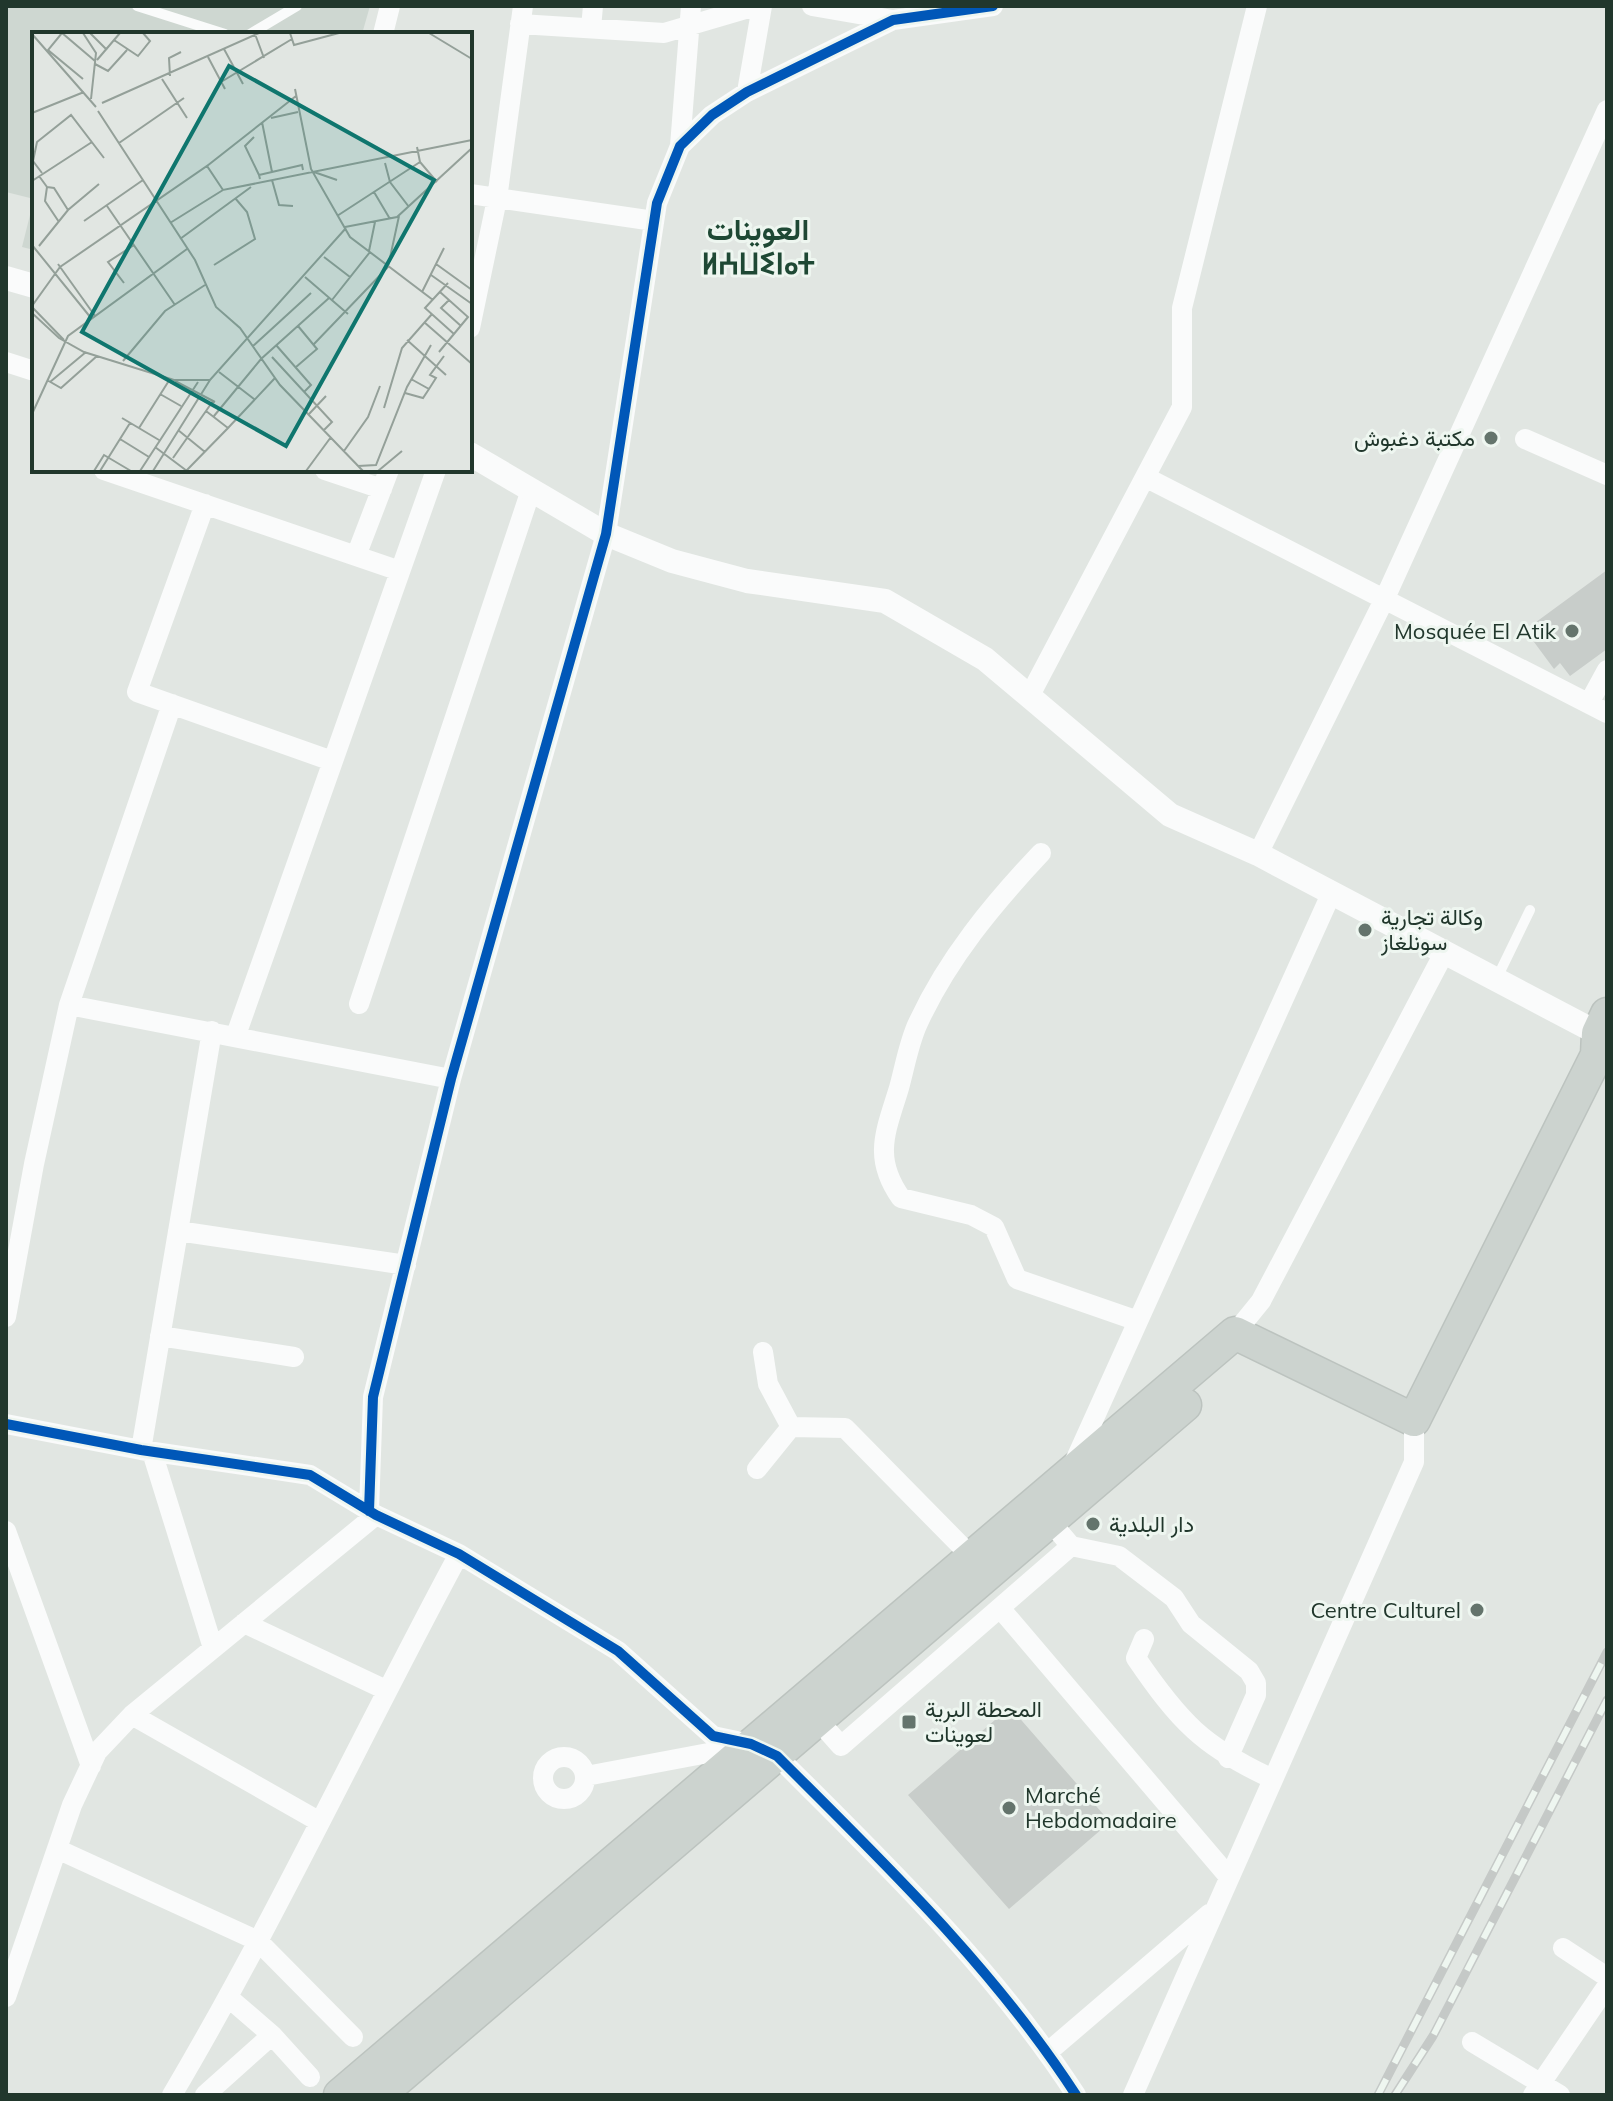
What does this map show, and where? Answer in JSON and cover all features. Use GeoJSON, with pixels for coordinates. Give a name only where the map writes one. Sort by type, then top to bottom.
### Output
{"type":"FeatureCollection","features":[{"type":"Feature","properties":{"kind":"main road"},"geometry":{"type":"LineString","coordinates":[[1246,1339],[1414,1420],[1603,1038]]}},
{"type":"Feature","properties":{"kind":"main road"},"geometry":{"type":"LineString","coordinates":[[340,2095],[478,1994],[764,1750],[972,1557],[1068,1476],[1246,1339]]}},
{"type":"Feature","properties":{"kind":"main road"},"geometry":{"type":"LineString","coordinates":[[764,1750],[818,1720],[1050,1521],[1246,1339]]}},
{"type":"Feature","properties":{"kind":"main road"},"geometry":{"type":"LineString","coordinates":[[379,2095],[478,1994]]}},
{"type":"Feature","properties":{"kind":"street"},"geometry":{"type":"LineString","coordinates":[[384,32],[390,6]]}},
{"type":"Feature","properties":{"kind":"street"},"geometry":{"type":"LineString","coordinates":[[591,28],[593,6]]}},
{"type":"Feature","properties":{"kind":"street"},"geometry":{"type":"LineString","coordinates":[[472,318],[497,199],[522,15],[591,28],[664,33],[691,15],[756,6]]}},
{"type":"Feature","properties":{"kind":"street"},"geometry":{"type":"LineString","coordinates":[[747,92],[762,6]]}},
{"type":"Feature","properties":{"kind":"street"},"geometry":{"type":"LineString","coordinates":[[812,6],[893,20]]}},
{"type":"Feature","properties":{"kind":"street"},"geometry":{"type":"LineString","coordinates":[[6,1997],[57,1849],[97,1752],[132,1715],[372,1513],[373,1397],[451,1079],[606,534],[654,221],[666,173],[680,146],[712,115],[747,92],[893,20],[929,11],[993,6]]}},
{"type":"Feature","properties":{"kind":"street"},"geometry":{"type":"LineString","coordinates":[[1029,697],[1182,407],[1182,308],[1257,6]]}},
{"type":"Feature","properties":{"kind":"street"},"geometry":{"type":"LineString","coordinates":[[680,146],[691,15]]}},
{"type":"Feature","properties":{"kind":"street"},"geometry":{"type":"LineString","coordinates":[[1258,854],[1385,598],[1599,147],[1606,116]]}},
{"type":"Feature","properties":{"kind":"street"},"geometry":{"type":"LineString","coordinates":[[472,194],[654,221]]}},
{"type":"Feature","properties":{"kind":"street"},"geometry":{"type":"LineString","coordinates":[[6,278],[32,285]]}},
{"type":"Feature","properties":{"kind":"street"},"geometry":{"type":"LineString","coordinates":[[6,362],[32,370]]}},
{"type":"Feature","properties":{"kind":"street"},"geometry":{"type":"LineString","coordinates":[[1525,439],[1605,470]]}},
{"type":"Feature","properties":{"kind":"street"},"geometry":{"type":"LineString","coordinates":[[472,455],[606,534],[672,561],[747,581],[885,601],[985,659],[1170,815],[1258,854],[1603,1038]]}},
{"type":"Feature","properties":{"kind":"street"},"geometry":{"type":"LineString","coordinates":[[110,472],[400,571]]}},
{"type":"Feature","properties":{"kind":"street"},"geometry":{"type":"LineString","coordinates":[[337,472],[386,480],[356,556]]}},
{"type":"Feature","properties":{"kind":"street"},"geometry":{"type":"LineString","coordinates":[[236,1035],[435,472]]}},
{"type":"Feature","properties":{"kind":"street"},"geometry":{"type":"LineString","coordinates":[[1145,477],[1598,708],[1607,670]]}},
{"type":"Feature","properties":{"kind":"street"},"geometry":{"type":"LineString","coordinates":[[359,1004],[531,490]]}},
{"type":"Feature","properties":{"kind":"street"},"geometry":{"type":"LineString","coordinates":[[205,504],[137,692],[332,761]]}},
{"type":"Feature","properties":{"kind":"street"},"geometry":{"type":"LineString","coordinates":[[6,1317],[34,1164],[69,1005],[172,704]]}},
{"type":"Feature","properties":{"kind":"street"},"geometry":{"type":"LineString","coordinates":[[1041,853],[991,906],[949,967],[917,1024],[881,1147],[889,1181],[901,1198],[971,1215],[994,1227],[1017,1279],[1138,1321]]}},
{"type":"Feature","properties":{"kind":"street"},"geometry":{"type":"LineString","coordinates":[[1068,1476],[1331,894]]}},
{"type":"Feature","properties":{"kind":"street"},"geometry":{"type":"LineString","coordinates":[[1246,1339],[1261,1301],[1443,955]]}},
{"type":"Feature","properties":{"kind":"street"},"geometry":{"type":"LineString","coordinates":[[69,1005],[451,1079]]}},
{"type":"Feature","properties":{"kind":"street"},"geometry":{"type":"LineString","coordinates":[[212,1031],[160,1336],[147,1451],[213,1648]]}},
{"type":"Feature","properties":{"kind":"street"},"geometry":{"type":"LineString","coordinates":[[178,1231],[406,1265]]}},
{"type":"Feature","properties":{"kind":"street"},"geometry":{"type":"LineString","coordinates":[[160,1336],[294,1357]]}},
{"type":"Feature","properties":{"kind":"street"},"geometry":{"type":"LineString","coordinates":[[763,1352],[768,1384],[791,1427]]}},
{"type":"Feature","properties":{"kind":"street"},"geometry":{"type":"LineString","coordinates":[[1133,2095],[1414,1462],[1414,1420]]}},
{"type":"Feature","properties":{"kind":"street"},"geometry":{"type":"LineString","coordinates":[[6,1424],[147,1451],[310,1475],[372,1513],[459,1554],[618,1651],[713,1736],[764,1750],[948,1927],[1048,2052],[1076,2095]]}},
{"type":"Feature","properties":{"kind":"street"},"geometry":{"type":"LineString","coordinates":[[757,1469],[791,1427]]}},
{"type":"Feature","properties":{"kind":"street"},"geometry":{"type":"LineString","coordinates":[[791,1427],[845,1428],[972,1557]]}},
{"type":"Feature","properties":{"kind":"street"},"geometry":{"type":"LineString","coordinates":[[1050,1521],[1071,1546],[1119,1556],[1174,1598],[1191,1624],[1249,1671],[1256,1683],[1256,1695],[1228,1758]]}},
{"type":"Feature","properties":{"kind":"street"},"geometry":{"type":"LineString","coordinates":[[6,1531],[91,1766]]}},
{"type":"Feature","properties":{"kind":"street"},"geometry":{"type":"LineString","coordinates":[[818,1720],[841,1746],[1071,1546]]}},
{"type":"Feature","properties":{"kind":"street"},"geometry":{"type":"LineString","coordinates":[[172,2095],[229,1998],[459,1554]]}},
{"type":"Feature","properties":{"kind":"street"},"geometry":{"type":"LineString","coordinates":[[1000,1608],[1229,1877]]}},
{"type":"Feature","properties":{"kind":"street"},"geometry":{"type":"LineString","coordinates":[[244,1623],[386,1690]]}},
{"type":"Feature","properties":{"kind":"street"},"geometry":{"type":"LineString","coordinates":[[1144,1639],[1136,1658],[1173,1712],[1228,1758],[1273,1779]]}},
{"type":"Feature","properties":{"kind":"street"},"geometry":{"type":"LineString","coordinates":[[132,1715],[320,1822]]}},
{"type":"Feature","properties":{"kind":"street"},"geometry":{"type":"LineString","coordinates":[[586,1776],[764,1750]]}},
{"type":"Feature","properties":{"kind":"street"},"geometry":{"type":"LineString","coordinates":[[57,1849],[258,1941],[353,2037]]}},
{"type":"Feature","properties":{"kind":"street"},"geometry":{"type":"LineString","coordinates":[[1048,2052],[1215,1909]]}},
{"type":"Feature","properties":{"kind":"street"},"geometry":{"type":"LineString","coordinates":[[1563,1948],[1607,1977]]}},
{"type":"Feature","properties":{"kind":"street"},"geometry":{"type":"LineString","coordinates":[[1537,2089],[1607,1986]]}},
{"type":"Feature","properties":{"kind":"street"},"geometry":{"type":"LineString","coordinates":[[229,1998],[272,2035],[310,2077]]}},
{"type":"Feature","properties":{"kind":"street"},"geometry":{"type":"LineString","coordinates":[[205,2095],[272,2035]]}},
{"type":"Feature","properties":{"kind":"street"},"geometry":{"type":"LineString","coordinates":[[1472,2042],[1537,2089],[1560,2095]]}},
{"type":"Feature","properties":{"kind":"lane"},"geometry":{"type":"LineString","coordinates":[[137,6],[219,32]]}},
{"type":"Feature","properties":{"kind":"lane"},"geometry":{"type":"LineString","coordinates":[[253,32],[297,6]]}},
{"type":"Feature","properties":{"kind":"lane"},"geometry":{"type":"LineString","coordinates":[[1495,981],[1530,910]]}},
{"type":"Feature","properties":{"kind":"shaded area"},"geometry":{"type":"Polygon","coordinates":[[[6,6],[370,6],[363,32],[32,32],[32,198],[6,192],[6,6]]]}},
{"type":"Feature","properties":{"kind":"shaded area"},"geometry":{"type":"Polygon","coordinates":[[[32,207],[32,250],[22,247],[32,207]]]}},
{"type":"Feature","properties":{"kind":"building","name":"Mosquée El Atik"},"geometry":{"type":"Polygon","coordinates":[[[1607,570],[1607,649],[1570,676],[1560,663],[1554,669],[1534,642],[1541,637],[1532,625],[1607,570]]]}},
{"type":"Feature","properties":{"kind":"building","name":"Marché Hebdomadaire"},"geometry":{"type":"Polygon","coordinates":[[[1010,1707],[1110,1822],[1009,1909],[908,1795],[1010,1707]]]}},
{"type":"Feature","properties":{"kind":"railway"},"geometry":{"type":"LineString","coordinates":[[1378,2095],[1607,1652]]}},
{"type":"Feature","properties":{"kind":"railway"},"geometry":{"type":"LineString","coordinates":[[1395,2095],[1433,2036],[1607,1700]]}},
{"type":"Feature","properties":{"kind":"cycle path"},"geometry":{"type":"LineString","coordinates":[[369,1511],[373,1397],[451,1079],[606,534],[657,203],[680,146],[712,115],[747,92],[893,20],[993,6]]}},
{"type":"Feature","properties":{"kind":"cycle path"},"geometry":{"type":"LineString","coordinates":[[6,1424],[141,1450],[310,1475],[376,1515],[459,1554],[618,1651],[713,1736],[751,1744],[777,1756],[936,1918],[1009,2003],[1076,2095]]}},
{"type":"Feature","properties":{"kind":"place","name":"مكتبة دغبوش"},"geometry":{"type":"Point","coordinates":[1491,438]}},
{"type":"Feature","properties":{"kind":"place","name":"Mosquée El Atik"},"geometry":{"type":"Point","coordinates":[1572,631]}},
{"type":"Feature","properties":{"kind":"place","name":"وكالة تجارية سونلغاز"},"geometry":{"type":"Point","coordinates":[1365,930]}},
{"type":"Feature","properties":{"kind":"place","name":"دار البلدية"},"geometry":{"type":"Point","coordinates":[1093,1524]}},
{"type":"Feature","properties":{"kind":"place","name":"Centre Culturel"},"geometry":{"type":"Point","coordinates":[1477,1610]}},
{"type":"Feature","properties":{"kind":"place","name":"المحطة البرية لعوينات"},"geometry":{"type":"Point","coordinates":[909,1722]}},
{"type":"Feature","properties":{"kind":"place","name":"Marché Hebdomadaire"},"geometry":{"type":"Point","coordinates":[1009,1808]}},
{"type":"Feature","properties":{"kind":"district","name":"العوينات ⵍⵄⵡⵉⵏⴰⵜ"},"geometry":{"type":"Point","coordinates":[758,247]}}]}
